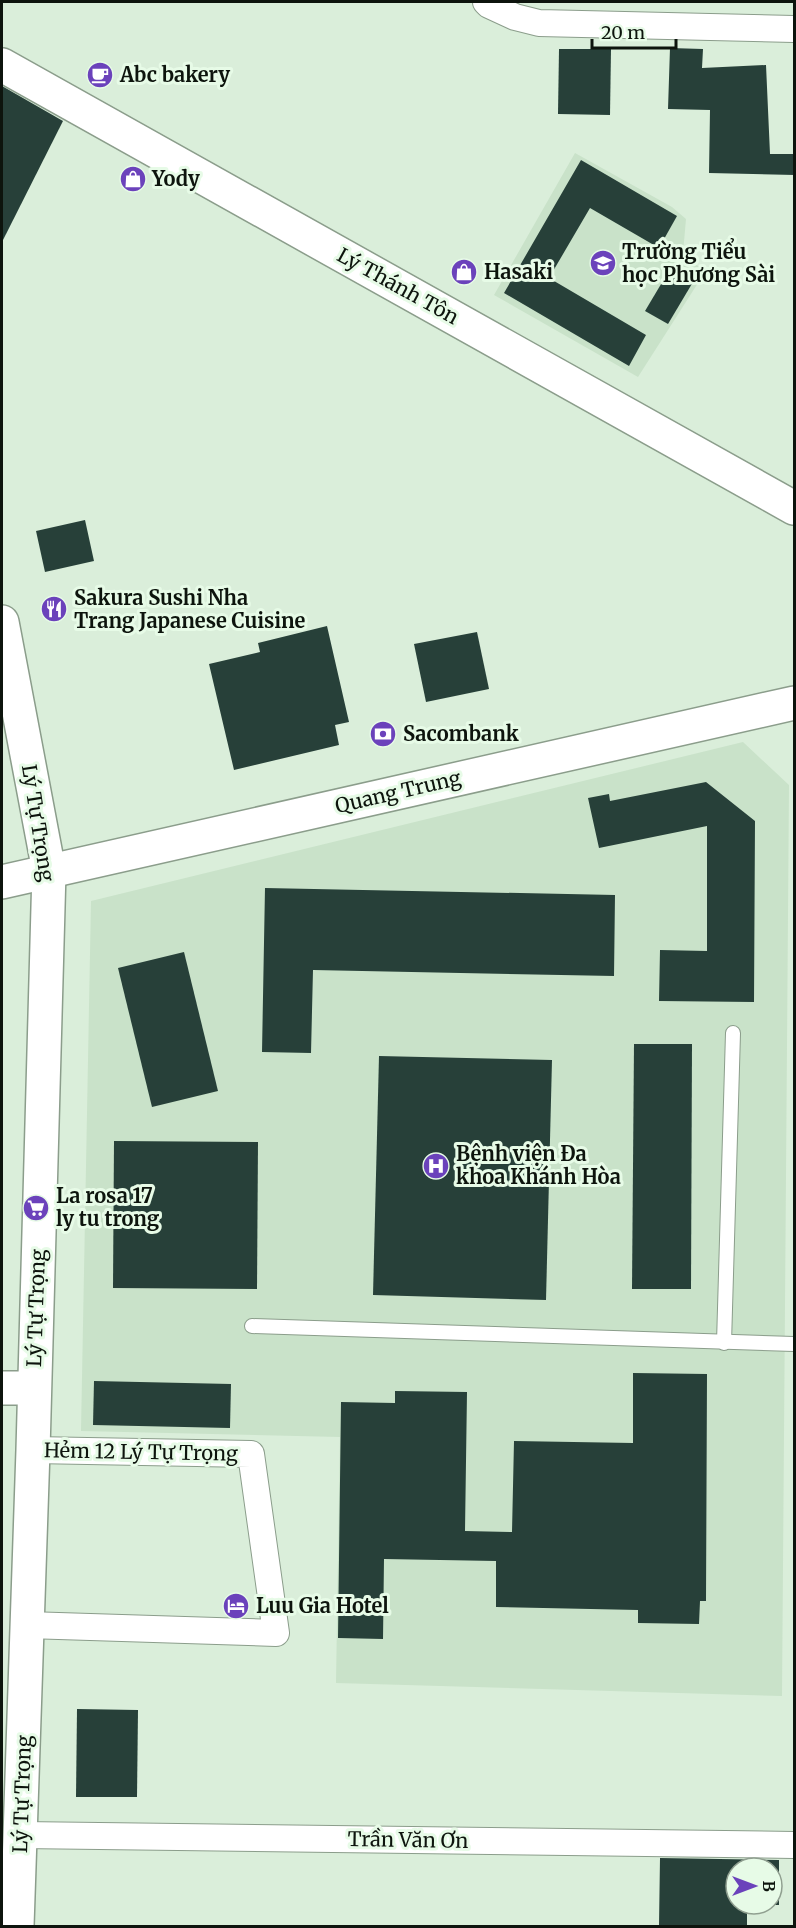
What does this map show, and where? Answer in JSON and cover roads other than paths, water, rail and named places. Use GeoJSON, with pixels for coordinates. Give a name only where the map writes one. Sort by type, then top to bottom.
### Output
{"type":"FeatureCollection","features":[{"type":"Feature","properties":{"kind":"street"},"geometry":{"type":"LineString","coordinates":[[486,2],[515,17],[539,22],[795,29]]}},
{"type":"Feature","properties":{"kind":"street","name":"Lý Thánh Tôn"},"geometry":{"type":"LineString","coordinates":[[2,65],[795,508]]}},
{"type":"Feature","properties":{"kind":"street","name":"Lý Tự Trọng"},"geometry":{"type":"LineString","coordinates":[[2,622],[49,871],[17,1926]]}},
{"type":"Feature","properties":{"kind":"street","name":"Quang Trung"},"geometry":{"type":"LineString","coordinates":[[2,882],[795,703]]}},
{"type":"Feature","properties":{"kind":"street"},"geometry":{"type":"LineString","coordinates":[[2,1388],[34,1388]]}},
{"type":"Feature","properties":{"kind":"street","name":"Hẻm 12 Lý Tự Trọng"},"geometry":{"type":"LineString","coordinates":[[27,1625],[276,1633],[251,1454],[33,1450]]}},
{"type":"Feature","properties":{"kind":"street","name":"Trần Văn Ơn"},"geometry":{"type":"LineString","coordinates":[[21,1835],[795,1845]]}},
{"type":"Feature","properties":{"kind":"lane"},"geometry":{"type":"LineString","coordinates":[[724,1342],[734,1033]]}},
{"type":"Feature","properties":{"kind":"lane"},"geometry":{"type":"LineString","coordinates":[[252,1326],[795,1344]]}},
{"type":"Feature","properties":{"kind":"place","name":"Abc bakery"},"geometry":{"type":"Point","coordinates":[100,75]}},
{"type":"Feature","properties":{"kind":"place","name":"Yody"},"geometry":{"type":"Point","coordinates":[133,179]}},
{"type":"Feature","properties":{"kind":"place","name":"Trường Tiểu học Phương Sài"},"geometry":{"type":"Point","coordinates":[603,263]}},
{"type":"Feature","properties":{"kind":"place","name":"Hasaki"},"geometry":{"type":"Point","coordinates":[464,272]}},
{"type":"Feature","properties":{"kind":"place","name":"Sakura Sushi Nha Trang Japanese Cuisine"},"geometry":{"type":"Point","coordinates":[54,609]}},
{"type":"Feature","properties":{"kind":"place","name":"Sacombank"},"geometry":{"type":"Point","coordinates":[383,734]}},
{"type":"Feature","properties":{"kind":"place","name":"Bệnh viện Đa khoa Khánh Hòa"},"geometry":{"type":"Point","coordinates":[436,1166]}},
{"type":"Feature","properties":{"kind":"place","name":"La rosa 17 ly tu trong"},"geometry":{"type":"Point","coordinates":[36,1208]}},
{"type":"Feature","properties":{"kind":"place","name":"Luu Gia Hotel"},"geometry":{"type":"Point","coordinates":[236,1606]}}]}
